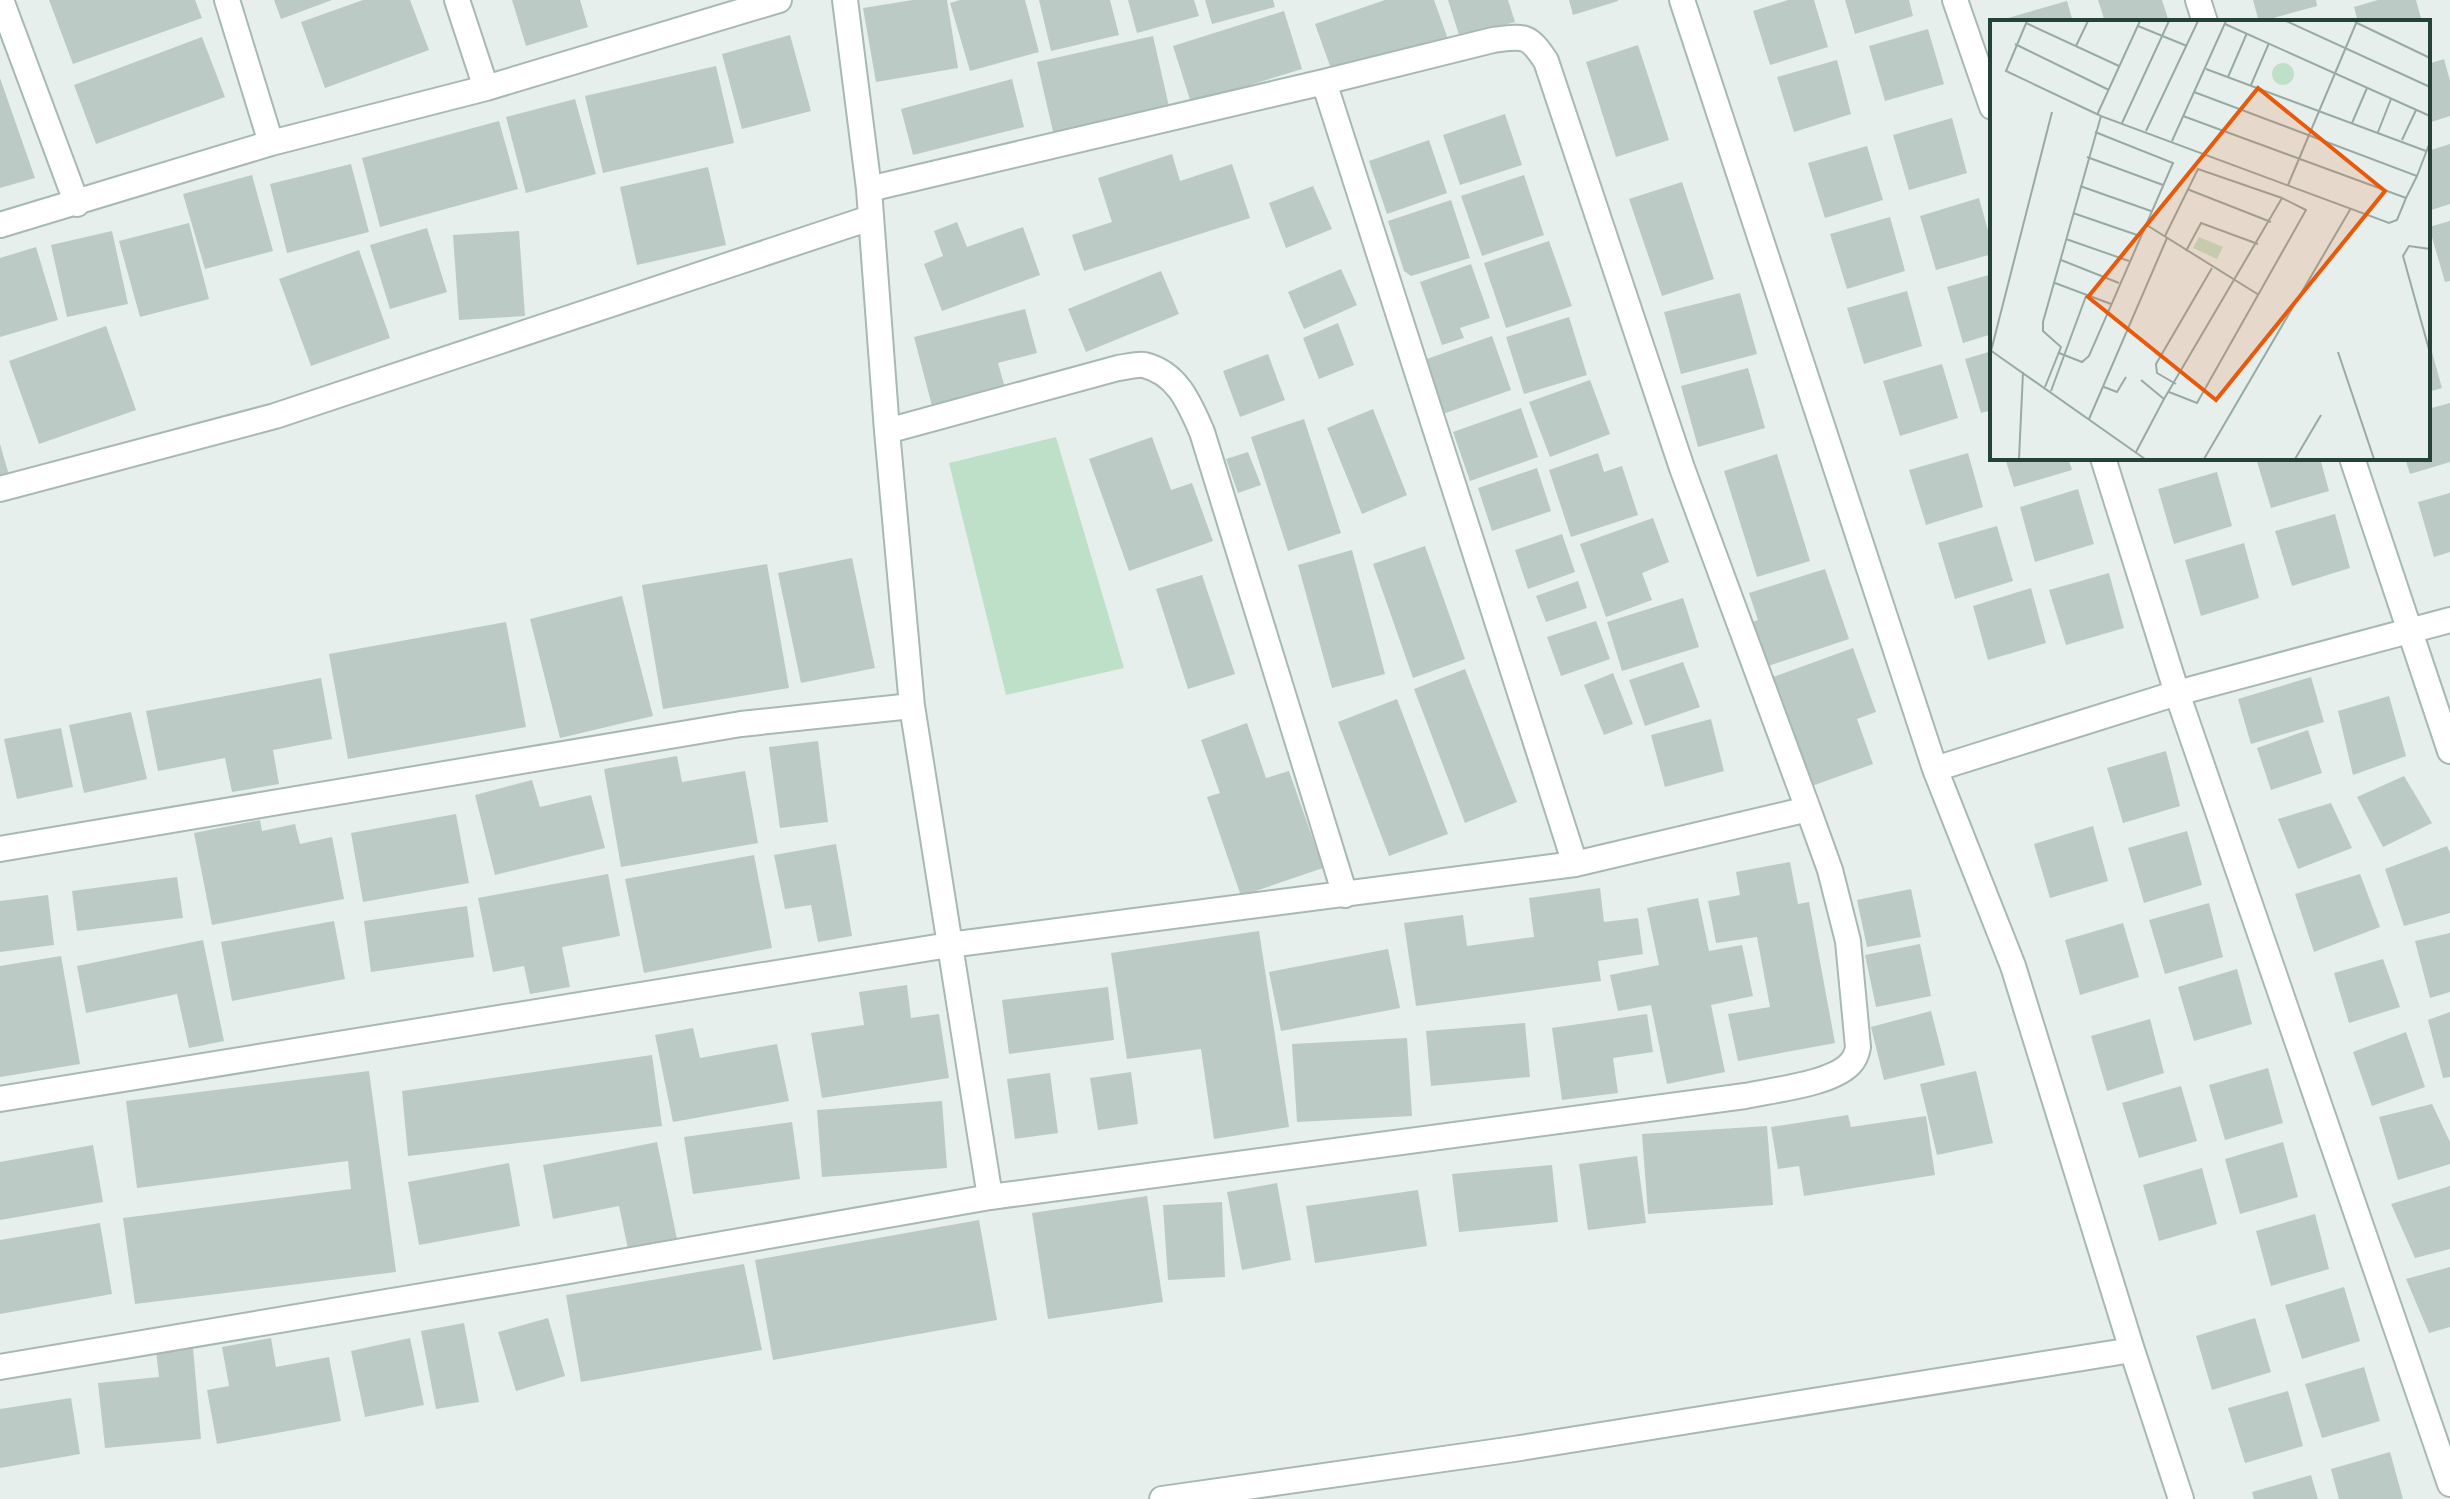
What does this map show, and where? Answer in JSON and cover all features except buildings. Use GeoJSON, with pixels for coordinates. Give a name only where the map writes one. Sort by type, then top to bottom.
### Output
{"type":"FeatureCollection","features":[{"type":"Feature","properties":{"kind":"street"},"geometry":{"type":"LineString","coordinates":[[1,0],[77,204]]}},
{"type":"Feature","properties":{"kind":"street"},"geometry":{"type":"LineString","coordinates":[[227,0],[271,143]]}},
{"type":"Feature","properties":{"kind":"street"},"geometry":{"type":"LineString","coordinates":[[457,0],[486,88]]}},
{"type":"Feature","properties":{"kind":"street"},"geometry":{"type":"LineString","coordinates":[[0,225],[271,143],[486,88],[717,8],[779,0]]}},
{"type":"Feature","properties":{"kind":"street"},"geometry":{"type":"LineString","coordinates":[[845,0],[869,189],[912,706],[990,1197]]}},
{"type":"Feature","properties":{"kind":"street"},"geometry":{"type":"LineString","coordinates":[[1682,0],[1935,769],[2013,966],[2181,1499]]}},
{"type":"Feature","properties":{"kind":"street"},"geometry":{"type":"LineString","coordinates":[[1955,0],[1990,101]]}},
{"type":"Feature","properties":{"kind":"street"},"geometry":{"type":"LineString","coordinates":[[2198,0],[2204,20]]}},
{"type":"Feature","properties":{"kind":"street"},"geometry":{"type":"LineString","coordinates":[[0,1367],[990,1197],[1745,1096],[1836,1074],[1856,1057],[1858,1047],[1848,941],[1830,870],[1682,468],[1546,61],[1533,41],[1518,37],[1493,40],[869,189]]}},
{"type":"Feature","properties":{"kind":"street"},"geometry":{"type":"LineString","coordinates":[[1324,82],[1575,864]]}},
{"type":"Feature","properties":{"kind":"street"},"geometry":{"type":"LineString","coordinates":[[0,489],[275,416],[870,218]]}},
{"type":"Feature","properties":{"kind":"street"},"geometry":{"type":"LineString","coordinates":[[887,431],[1118,368],[1143,365],[1166,375],[1186,396],[1202,432],[1345,895]]}},
{"type":"Feature","properties":{"kind":"street"},"geometry":{"type":"LineString","coordinates":[[2104,460],[2177,693],[2450,1484]]}},
{"type":"Feature","properties":{"kind":"street"},"geometry":{"type":"LineString","coordinates":[[2353,460],[2450,751]]}},
{"type":"Feature","properties":{"kind":"street"},"geometry":{"type":"LineString","coordinates":[[1935,769],[2177,693],[2450,620]]}},
{"type":"Feature","properties":{"kind":"street"},"geometry":{"type":"LineString","coordinates":[[0,849],[741,724],[912,706]]}},
{"type":"Feature","properties":{"kind":"street"},"geometry":{"type":"LineString","coordinates":[[0,1099],[949,945],[1575,864],[1808,809]]}},
{"type":"Feature","properties":{"kind":"street"},"geometry":{"type":"LineString","coordinates":[[1162,1499],[1514,1449],[2132,1350]]}},
{"type":"Feature","properties":{"kind":"green space"},"geometry":{"type":"Polygon","coordinates":[[[1056,437],[1124,668],[1006,695],[949,463],[1056,437]]]}}]}
